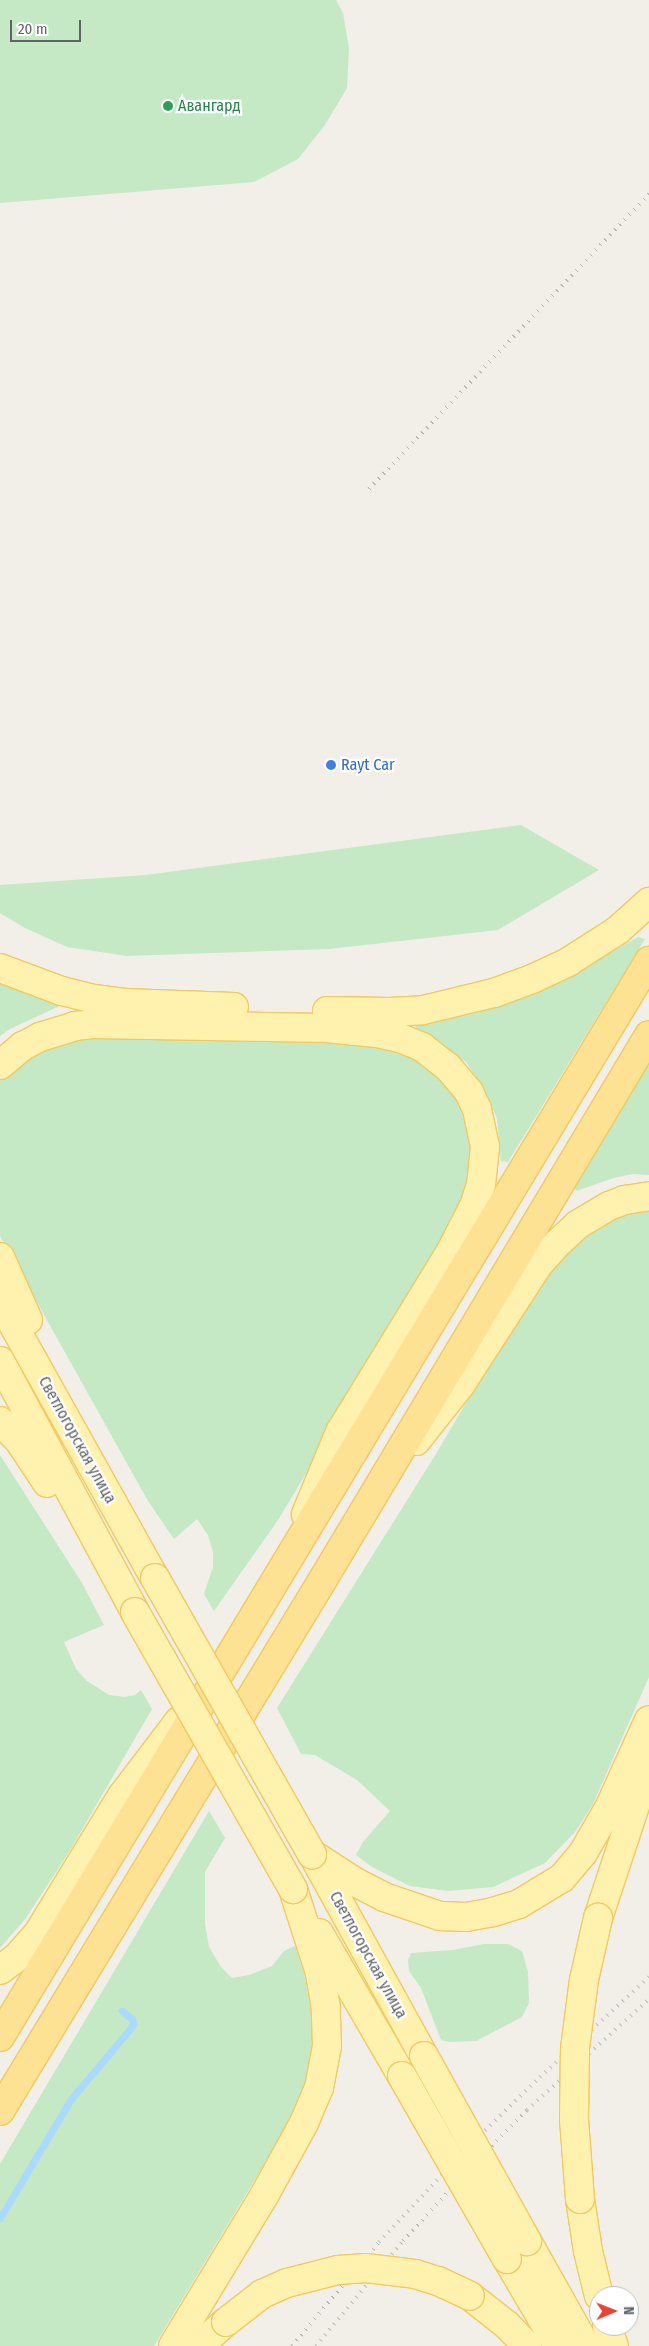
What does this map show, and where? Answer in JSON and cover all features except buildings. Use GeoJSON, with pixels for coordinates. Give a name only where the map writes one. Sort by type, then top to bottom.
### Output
{"type":"FeatureCollection","features":[{"type":"Feature","properties":{"kind":"highway"},"geometry":{"type":"LineString","coordinates":[[0,2037],[649,961]]}},
{"type":"Feature","properties":{"kind":"highway"},"geometry":{"type":"LineString","coordinates":[[0,2111],[649,1035]]}},
{"type":"Feature","properties":{"kind":"main road"},"geometry":{"type":"LineString","coordinates":[[0,968],[62,992],[125,1003],[354,1012],[424,1010],[460,1002],[532,980],[568,962],[618,930],[649,902]]}},
{"type":"Feature","properties":{"kind":"main road"},"geometry":{"type":"LineString","coordinates":[[0,1065],[23,1046],[40,1037],[68,1028],[94,1024],[326,1028],[377,1033],[400,1038],[422,1047],[448,1067],[469,1092],[477,1109],[485,1147],[481,1184],[475,1204],[451,1251],[340,1432],[285,1563]]}},
{"type":"Feature","properties":{"kind":"main road"},"geometry":{"type":"LineString","coordinates":[[369,1502],[462,1384],[538,1265],[558,1243],[577,1225],[602,1210],[625,1200],[649,1196]]}},
{"type":"Feature","properties":{"kind":"main road"},"geometry":{"type":"LineString","coordinates":[[0,1257],[92,1468]]}},
{"type":"Feature","properties":{"kind":"main road","name":"Светлогорская улица"},"geometry":{"type":"LineString","coordinates":[[0,1301],[92,1468],[312,1854],[586,2346]]}},
{"type":"Feature","properties":{"kind":"main road","name":"Светлогорская улица"},"geometry":{"type":"LineString","coordinates":[[0,1360],[135,1612]]}},
{"type":"Feature","properties":{"kind":"main road"},"geometry":{"type":"LineString","coordinates":[[0,1420],[20,1442],[135,1612],[293,1889],[320,1973],[326,2008],[327,2046],[319,2088],[304,2123],[265,2194],[173,2346]]}},
{"type":"Feature","properties":{"kind":"main road"},"geometry":{"type":"LineString","coordinates":[[0,1970],[16,1958],[37,1935],[122,1796],[231,1652]]}},
{"type":"Feature","properties":{"kind":"main road"},"geometry":{"type":"LineString","coordinates":[[312,1854],[355,1882],[384,1897],[440,1916],[466,1917],[519,1904],[562,1878],[583,1853],[610,1806],[649,1720]]}},
{"type":"Feature","properties":{"kind":"main road"},"geometry":{"type":"LineString","coordinates":[[597,2286],[588,2251],[580,2199],[574,2119],[575,2048],[584,1980],[598,1918],[649,1764]]}},
{"type":"Feature","properties":{"kind":"main road","name":"Светлогорская улица"},"geometry":{"type":"LineString","coordinates":[[293,1889],[558,2346]]}},
{"type":"Feature","properties":{"kind":"main road"},"geometry":{"type":"LineString","coordinates":[[200,2346],[226,2322],[262,2294],[286,2283],[338,2270],[366,2268],[414,2274],[438,2281],[470,2296],[507,2325],[526,2346]]}},
{"type":"Feature","properties":{"kind":"green space","name":"Авангард"},"geometry":{"type":"Polygon","coordinates":[[[0,0],[336,0],[343,13],[349,49],[347,88],[325,125],[298,159],[254,182],[0,203],[0,0]]]}},
{"type":"Feature","properties":{"kind":"green space"},"geometry":{"type":"Polygon","coordinates":[[[521,825],[599,870],[498,930],[329,949],[127,956],[67,947],[25,928],[0,913],[0,885],[146,875],[521,825]]]}},
{"type":"Feature","properties":{"kind":"green space"},"geometry":{"type":"Polygon","coordinates":[[[638,937],[645,939],[508,1162],[501,1161],[497,1118],[480,1083],[466,1062],[416,1028],[415,1020],[569,976],[638,937]]]}},
{"type":"Feature","properties":{"kind":"green space"},"geometry":{"type":"Polygon","coordinates":[[[0,977],[64,1004],[10,1029],[0,1036],[0,977]]]}},
{"type":"Feature","properties":{"kind":"green space"},"geometry":{"type":"Polygon","coordinates":[[[106,1031],[280,1037],[384,1045],[427,1063],[461,1101],[472,1140],[468,1187],[433,1264],[278,1520],[214,1611],[204,1594],[213,1567],[213,1552],[208,1535],[197,1519],[174,1539],[148,1501],[0,1236],[0,1078],[9,1066],[66,1038],[106,1031]]]}},
{"type":"Feature","properties":{"kind":"green space"},"geometry":{"type":"Polygon","coordinates":[[[649,1058],[649,1175],[632,1174],[576,1191],[574,1186],[649,1058]]]}},
{"type":"Feature","properties":{"kind":"green space"},"geometry":{"type":"Polygon","coordinates":[[[649,1205],[649,1677],[593,1804],[575,1832],[545,1863],[493,1887],[448,1891],[410,1886],[372,1867],[356,1855],[363,1842],[390,1811],[357,1780],[315,1755],[301,1754],[277,1708],[436,1454],[544,1270],[604,1217],[649,1205]]]}},
{"type":"Feature","properties":{"kind":"green space"},"geometry":{"type":"Polygon","coordinates":[[[0,1455],[82,1583],[104,1625],[64,1642],[76,1669],[87,1681],[109,1695],[125,1697],[135,1695],[141,1690],[152,1709],[69,1852],[26,1918],[0,1948],[0,1455]]]}},
{"type":"Feature","properties":{"kind":"green space"},"geometry":{"type":"Polygon","coordinates":[[[209,1811],[225,1838],[205,1872],[205,1924],[209,1947],[221,1967],[232,1978],[249,1975],[272,1966],[284,1951],[295,1946],[304,1973],[312,2016],[313,2050],[307,2087],[282,2135],[154,2346],[0,2346],[0,2164],[209,1811]]]}},
{"type":"Feature","properties":{"kind":"green space"},"geometry":{"type":"Polygon","coordinates":[[[484,1944],[508,1944],[522,1951],[528,1972],[529,2003],[522,2017],[476,2041],[449,2042],[441,2040],[421,1988],[409,1971],[408,1960],[411,1953],[453,1950],[484,1944]]]}},
{"type":"Feature","properties":{"kind":"waterway"},"geometry":{"type":"LineString","coordinates":[[0,2218],[71,2099],[133,2024],[132,2019],[122,2011]]}},
{"type":"Feature","properties":{"kind":"railway"},"geometry":{"type":"LineString","coordinates":[[369,489],[649,194]]}},
{"type":"Feature","properties":{"kind":"railway"},"geometry":{"type":"LineString","coordinates":[[292,2346],[379,2242],[470,2145],[540,2077],[649,1977]]}},
{"type":"Feature","properties":{"kind":"railway"},"geometry":{"type":"LineString","coordinates":[[316,2346],[403,2241],[472,2166],[527,2110],[649,1999]]}},
{"type":"Feature","properties":{"kind":"place","name":"Авангард"},"geometry":{"type":"Point","coordinates":[168,106]}},
{"type":"Feature","properties":{"kind":"place","name":"Rayt Car"},"geometry":{"type":"Point","coordinates":[331,765]}}]}
